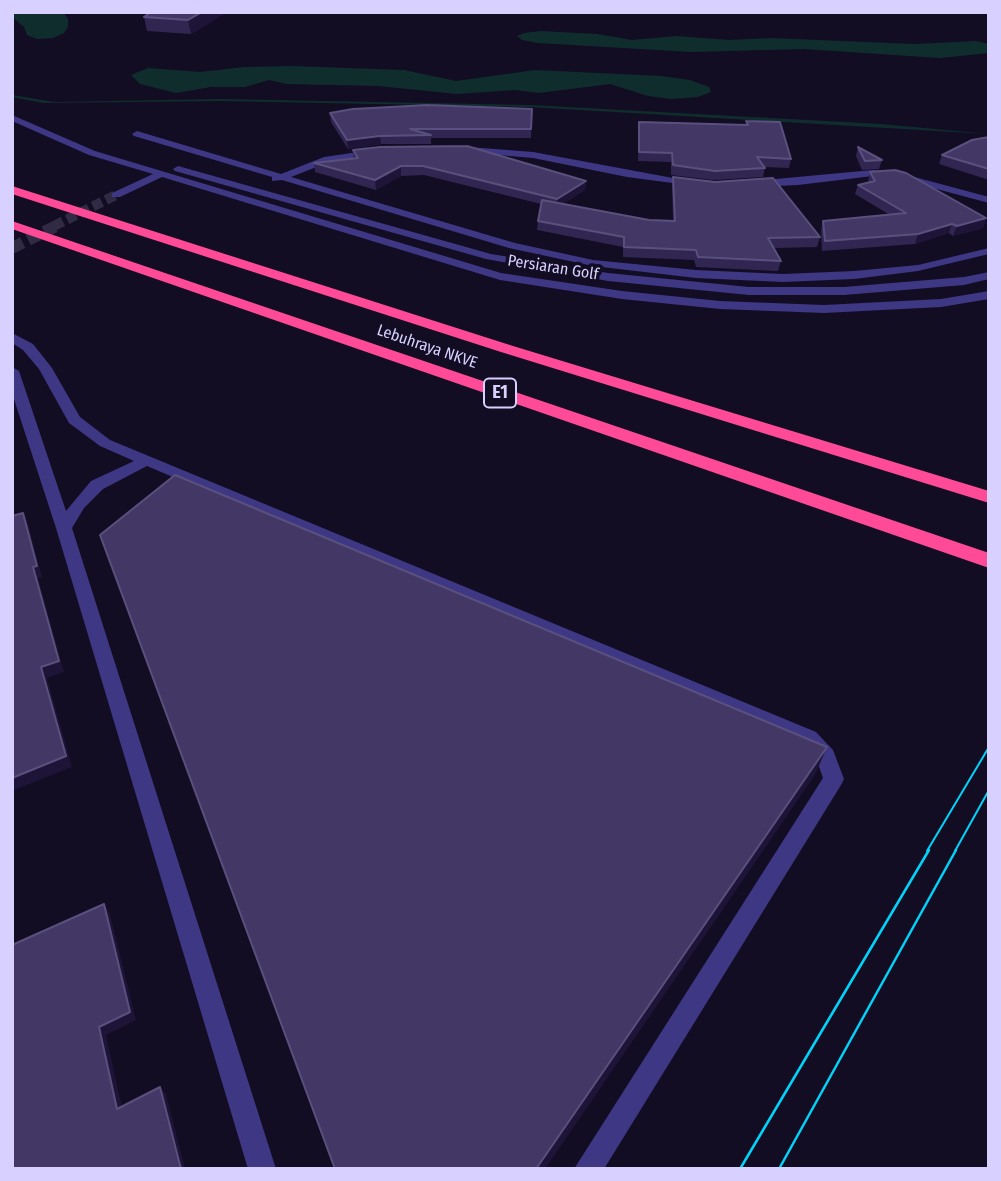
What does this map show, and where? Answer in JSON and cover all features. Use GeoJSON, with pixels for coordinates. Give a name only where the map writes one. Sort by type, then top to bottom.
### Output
{"type":"FeatureCollection","features":[{"type":"Feature","properties":{"kind":"highway","name":"Lebuhraya NKVE"},"geometry":{"type":"LineString","coordinates":[[12,190],[508,349],[989,497]]}},
{"type":"Feature","properties":{"kind":"highway","name":"Lebuhraya NKVE"},"geometry":{"type":"LineString","coordinates":[[12,225],[989,561]]}},
{"type":"Feature","properties":{"kind":"street","name":"Persiaran Golf"},"geometry":{"type":"LineString","coordinates":[[12,118],[92,153],[159,175],[499,276],[622,295],[720,305],[824,309],[941,303],[989,295]]}},
{"type":"Feature","properties":{"kind":"street"},"geometry":{"type":"LineString","coordinates":[[137,134],[513,246],[593,263],[783,278],[855,275],[918,268],[989,251]]}},
{"type":"Feature","properties":{"kind":"street"},"geometry":{"type":"LineString","coordinates":[[445,148],[533,155],[627,174],[701,184]]}},
{"type":"Feature","properties":{"kind":"street"},"geometry":{"type":"LineString","coordinates":[[239,199],[310,164],[343,155],[394,150]]}},
{"type":"Feature","properties":{"kind":"street","name":"Persiaran Golf"},"geometry":{"type":"LineString","coordinates":[[127,163],[158,162],[490,257],[608,277],[749,291],[844,291],[964,281],[989,275]]}},
{"type":"Feature","properties":{"kind":"street"},"geometry":{"type":"LineString","coordinates":[[116,195],[175,168]]}},
{"type":"Feature","properties":{"kind":"street"},"geometry":{"type":"LineString","coordinates":[[737,185],[798,182],[873,173],[892,174],[989,200]]}},
{"type":"Feature","properties":{"kind":"street"},"geometry":{"type":"LineString","coordinates":[[12,337],[28,347],[45,368],[74,420],[104,443],[809,738],[826,756],[834,779],[589,1169]]}},
{"type":"Feature","properties":{"kind":"street"},"geometry":{"type":"LineString","coordinates":[[12,371],[64,528],[262,1169]]}},
{"type":"Feature","properties":{"kind":"street"},"geometry":{"type":"LineString","coordinates":[[64,528],[78,505],[97,485],[145,461]]}},
{"type":"Feature","properties":{"kind":"green space"},"geometry":{"type":"Polygon","coordinates":[[[12,12],[63,12],[68,19],[68,27],[64,33],[53,38],[37,39],[27,35],[24,27],[12,17],[12,12]]]}},
{"type":"Feature","properties":{"kind":"green space"},"geometry":{"type":"Polygon","coordinates":[[[541,31],[597,34],[632,40],[677,36],[729,40],[771,38],[914,44],[976,41],[989,44],[989,53],[940,58],[804,49],[691,52],[538,43],[522,40],[517,36],[541,31]]]}},
{"type":"Feature","properties":{"kind":"green space"},"geometry":{"type":"Polygon","coordinates":[[[244,67],[404,70],[456,81],[535,70],[661,76],[690,80],[709,87],[711,92],[698,97],[671,99],[648,96],[610,84],[539,93],[515,90],[457,94],[378,86],[287,84],[269,80],[245,87],[211,87],[176,93],[140,84],[131,75],[148,68],[200,72],[244,67]]]}},
{"type":"Feature","properties":{"kind":"green space"},"geometry":{"type":"Polygon","coordinates":[[[12,95],[54,102],[221,99],[531,105],[881,124],[989,134],[529,107],[220,101],[43,103],[12,95]]]}},
{"type":"Feature","properties":{"kind":"building"},"geometry":{"type":"Polygon","coordinates":[[[151,12],[202,12],[188,20],[144,17],[151,12]]]}},
{"type":"Feature","properties":{"kind":"building"},"geometry":{"type":"Polygon","coordinates":[[[428,105],[532,109],[531,129],[410,129],[431,135],[347,140],[330,113],[353,109],[428,105]]]}},
{"type":"Feature","properties":{"kind":"building"},"geometry":{"type":"Polygon","coordinates":[[[746,121],[780,122],[791,159],[757,157],[765,168],[715,171],[673,165],[672,153],[639,152],[639,122],[748,125],[746,121]]]}},
{"type":"Feature","properties":{"kind":"building"},"geometry":{"type":"Polygon","coordinates":[[[989,137],[989,169],[942,155],[972,140],[989,137]]]}},
{"type":"Feature","properties":{"kind":"building"},"geometry":{"type":"Polygon","coordinates":[[[467,146],[586,181],[557,199],[423,166],[401,166],[375,180],[314,163],[358,158],[353,150],[380,147],[467,146]]]}},
{"type":"Feature","properties":{"kind":"building"},"geometry":{"type":"Polygon","coordinates":[[[858,147],[882,160],[865,161],[858,147]]]}},
{"type":"Feature","properties":{"kind":"building"},"geometry":{"type":"Polygon","coordinates":[[[895,170],[906,173],[986,218],[918,234],[825,241],[823,221],[906,213],[858,185],[875,181],[870,172],[895,170]]]}},
{"type":"Feature","properties":{"kind":"building"},"geometry":{"type":"Polygon","coordinates":[[[673,177],[715,182],[773,178],[820,237],[768,238],[781,261],[698,257],[696,250],[624,247],[624,237],[538,221],[542,200],[649,220],[675,221],[673,177]]]}},
{"type":"Feature","properties":{"kind":"building"},"geometry":{"type":"Polygon","coordinates":[[[175,475],[827,747],[536,1169],[335,1169],[100,535],[175,475]]]}},
{"type":"Feature","properties":{"kind":"building"},"geometry":{"type":"Polygon","coordinates":[[[23,513],[37,566],[33,567],[59,661],[41,667],[66,756],[12,778],[12,516],[23,513]]]}},
{"type":"Feature","properties":{"kind":"building"},"geometry":{"type":"Polygon","coordinates":[[[104,904],[130,1012],[99,1027],[117,1109],[160,1087],[181,1169],[12,1169],[12,945],[104,904]]]}},
{"type":"Feature","properties":{"kind":"tunnel"},"geometry":{"type":"LineString","coordinates":[[54,226],[116,195]]}},
{"type":"Feature","properties":{"kind":"tunnel"},"geometry":{"type":"LineString","coordinates":[[12,248],[58,225]]}},
{"type":"Feature","properties":{"kind":"tram line"},"geometry":{"type":"LineString","coordinates":[[927,851],[989,747]]}},
{"type":"Feature","properties":{"kind":"tram line"},"geometry":{"type":"LineString","coordinates":[[955,851],[989,790]]}},
{"type":"Feature","properties":{"kind":"tram line"},"geometry":{"type":"LineString","coordinates":[[740,1169],[929,850]]}},
{"type":"Feature","properties":{"kind":"tram line"},"geometry":{"type":"LineString","coordinates":[[779,1169],[956,850]]}}]}
